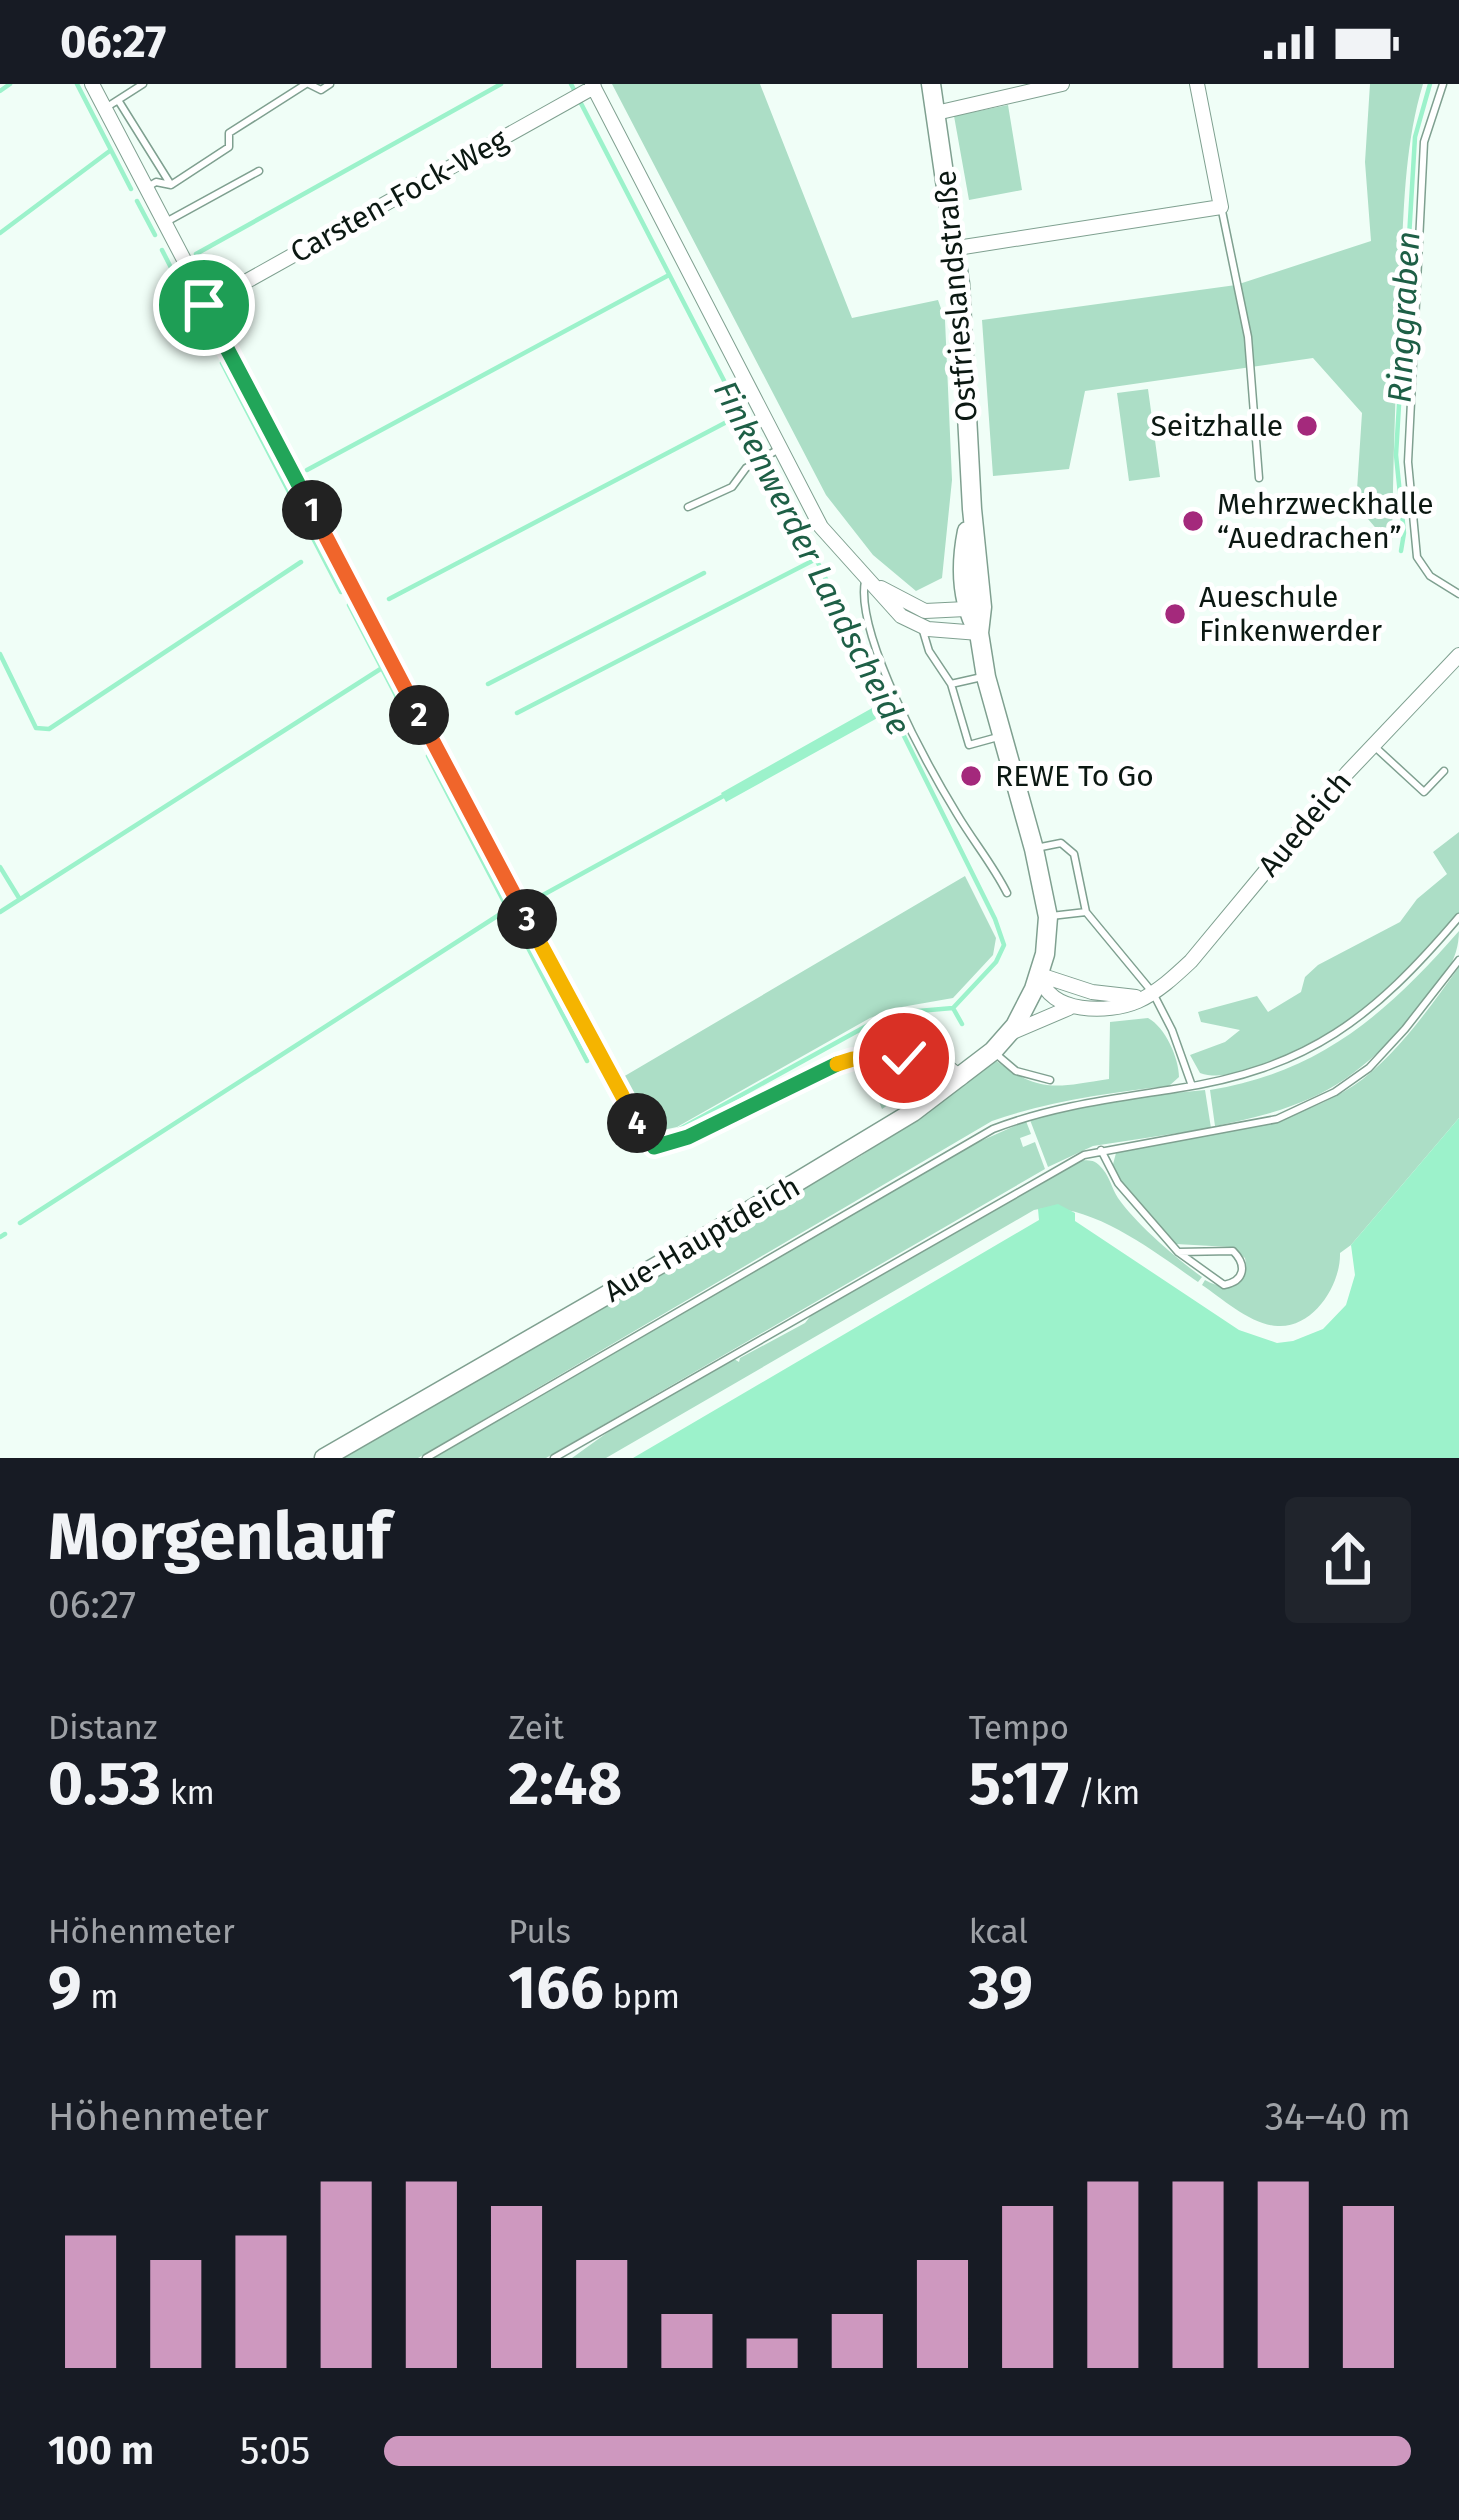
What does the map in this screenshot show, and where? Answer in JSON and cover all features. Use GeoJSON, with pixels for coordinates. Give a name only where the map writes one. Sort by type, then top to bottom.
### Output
{"type":"FeatureCollection","features":[{"type":"Feature","properties":{"kind":"street"},"geometry":{"type":"LineString","coordinates":[[92,84],[628,1108],[654,1147],[688,1137],[791,1084],[853,1059],[940,1061],[961,1078]]}},
{"type":"Feature","properties":{"kind":"street","name":"Ostfrieslandstraße"},"geometry":{"type":"LineString","coordinates":[[931,84],[956,248],[982,608],[979,633],[1048,916],[1040,975]]}},
{"type":"Feature","properties":{"kind":"street"},"geometry":{"type":"LineString","coordinates":[[936,113],[1062,84]]}},
{"type":"Feature","properties":{"kind":"street"},"geometry":{"type":"LineString","coordinates":[[956,248],[1221,207],[1197,84]]}},
{"type":"Feature","properties":{"kind":"street"},"geometry":{"type":"LineString","coordinates":[[585,91],[774,452],[821,527],[901,616],[923,628],[979,633]]}},
{"type":"Feature","properties":{"kind":"street","name":"Carsten-Fock-Weg"},"geometry":{"type":"LineString","coordinates":[[204,305],[585,91]]}},
{"type":"Feature","properties":{"kind":"street","name":"Ostfrieslandstraße"},"geometry":{"type":"LineString","coordinates":[[972,509],[964,568],[966,609],[979,633]]}},
{"type":"Feature","properties":{"kind":"street"},"geometry":{"type":"LineString","coordinates":[[865,578],[925,610],[966,609]]}},
{"type":"Feature","properties":{"kind":"street","name":"Auedeich"},"geometry":{"type":"LineString","coordinates":[[1008,1035],[1077,1006],[1124,1005],[1153,993],[1191,961],[1347,773],[1459,655]]}},
{"type":"Feature","properties":{"kind":"street"},"geometry":{"type":"LineString","coordinates":[[1040,975],[1107,995],[1153,993]]}},
{"type":"Feature","properties":{"kind":"street"},"geometry":{"type":"LineString","coordinates":[[1040,975],[1050,997],[1077,1006]]}},
{"type":"Feature","properties":{"kind":"street","name":"Aue-Hauptdeich"},"geometry":{"type":"LineString","coordinates":[[324,1458],[878,1135],[994,1052],[1040,975]]}},
{"type":"Feature","properties":{"kind":"lane"},"geometry":{"type":"LineString","coordinates":[[104,109],[143,84]]}},
{"type":"Feature","properties":{"kind":"lane"},"geometry":{"type":"LineString","coordinates":[[145,189],[156,182],[171,185],[229,147],[230,133],[308,84],[321,90],[330,84]]}},
{"type":"Feature","properties":{"kind":"lane"},"geometry":{"type":"LineString","coordinates":[[1443,84],[1424,142],[1408,462],[1417,557],[1430,576],[1459,594]]}},
{"type":"Feature","properties":{"kind":"lane"},"geometry":{"type":"LineString","coordinates":[[118,100],[171,185]]}},
{"type":"Feature","properties":{"kind":"lane"},"geometry":{"type":"LineString","coordinates":[[163,224],[259,171]]}},
{"type":"Feature","properties":{"kind":"lane"},"geometry":{"type":"LineString","coordinates":[[1221,207],[1248,337],[1259,478]]}},
{"type":"Feature","properties":{"kind":"lane"},"geometry":{"type":"LineString","coordinates":[[688,507],[732,487],[741,472],[774,452]]}},
{"type":"Feature","properties":{"kind":"lane"},"geometry":{"type":"LineString","coordinates":[[865,578],[861,599],[867,625],[892,689],[956,812],[1007,893]]}},
{"type":"Feature","properties":{"kind":"lane"},"geometry":{"type":"LineString","coordinates":[[925,610],[923,628],[929,651],[951,684],[969,745],[1002,736]]}},
{"type":"Feature","properties":{"kind":"lane"},"geometry":{"type":"LineString","coordinates":[[951,684],[986,676]]}},
{"type":"Feature","properties":{"kind":"lane"},"geometry":{"type":"LineString","coordinates":[[1374,746],[1424,792],[1444,771]]}},
{"type":"Feature","properties":{"kind":"lane"},"geometry":{"type":"LineString","coordinates":[[1034,849],[1061,843],[1074,854],[1086,912],[1153,993],[1192,1086]]}},
{"type":"Feature","properties":{"kind":"lane"},"geometry":{"type":"LineString","coordinates":[[1048,916],[1086,912]]}},
{"type":"Feature","properties":{"kind":"lane"},"geometry":{"type":"LineString","coordinates":[[426,1458],[993,1129],[1084,1102],[1192,1086],[1283,1060],[1344,1029],[1392,992],[1459,917]]}},
{"type":"Feature","properties":{"kind":"lane"},"geometry":{"type":"LineString","coordinates":[[554,1458],[1048,1172],[1101,1150],[1276,1119],[1335,1093],[1369,1068],[1459,960]]}},
{"type":"Feature","properties":{"kind":"lane"},"geometry":{"type":"LineString","coordinates":[[994,1052],[1016,1071],[1050,1080]]}},
{"type":"Feature","properties":{"kind":"lane"},"geometry":{"type":"LineString","coordinates":[[1101,1150],[1118,1183],[1178,1252],[1220,1284],[1233,1283],[1242,1273],[1242,1263],[1233,1251],[1178,1252]]}},
{"type":"Feature","properties":{"kind":"shaded area"},"geometry":{"type":"Polygon","coordinates":[[[612,84],[760,84],[852,318],[938,300],[945,320],[952,480],[942,578],[916,591],[873,555],[826,495],[612,84]]]}},
{"type":"Feature","properties":{"kind":"shaded area"},"geometry":{"type":"Polygon","coordinates":[[[1370,84],[1423,84],[1408,159],[1404,210],[1392,547],[1356,505],[1362,413],[1313,358],[1085,391],[1069,469],[993,476],[982,320],[1236,285],[1371,241],[1365,162],[1370,84]]]}},
{"type":"Feature","properties":{"kind":"shaded area"},"geometry":{"type":"Polygon","coordinates":[[[1008,105],[1022,190],[969,200],[954,116],[1008,105]]]}},
{"type":"Feature","properties":{"kind":"shaded area"},"geometry":{"type":"Polygon","coordinates":[[[1148,389],[1160,477],[1129,481],[1117,393],[1148,389]]]}},
{"type":"Feature","properties":{"kind":"shaded area"},"geometry":{"type":"Polygon","coordinates":[[[874,707],[881,716],[726,802],[721,793],[874,707]]]}},
{"type":"Feature","properties":{"kind":"shaded area"},"geometry":{"type":"Polygon","coordinates":[[[1459,832],[1459,913],[1394,983],[1348,1020],[1295,1051],[1232,1074],[1200,1073],[1190,1055],[1225,1042],[1240,1030],[1201,1022],[1198,1012],[1257,996],[1268,1012],[1301,992],[1305,977],[1318,965],[1400,922],[1417,899],[1447,874],[1433,852],[1459,832]]]}},
{"type":"Feature","properties":{"kind":"shaded area"},"geometry":{"type":"Polygon","coordinates":[[[965,876],[996,938],[993,955],[953,998],[896,1008],[870,1018],[677,1127],[663,1130],[647,1119],[623,1077],[965,876]]]}},
{"type":"Feature","properties":{"kind":"shaded area"},"geometry":{"type":"Polygon","coordinates":[[[1459,931],[1452,962],[1436,988],[1354,1073],[1281,1110],[1215,1126],[1210,1090],[1286,1069],[1349,1034],[1405,988],[1459,931]]]}},
{"type":"Feature","properties":{"kind":"shaded area"},"geometry":{"type":"Polygon","coordinates":[[[1459,967],[1459,1118],[1340,1253],[1336,1278],[1323,1302],[1303,1320],[1268,1325],[1202,1285],[1205,1280],[1235,1285],[1244,1276],[1245,1258],[1230,1247],[1176,1244],[1117,1176],[1112,1168],[1116,1153],[1128,1146],[1272,1121],[1353,1086],[1411,1031],[1459,967]]]}},
{"type":"Feature","properties":{"kind":"shaded area"},"geometry":{"type":"Polygon","coordinates":[[[1148,1018],[1165,1036],[1177,1061],[1179,1077],[1169,1086],[1079,1099],[992,1121],[418,1458],[339,1458],[859,1157],[995,1060],[1025,1078],[1049,1085],[1109,1079],[1110,1022],[1148,1018]]]}},
{"type":"Feature","properties":{"kind":"shaded area"},"geometry":{"type":"Polygon","coordinates":[[[865,1068],[922,1068],[928,1072],[926,1080],[882,1109],[865,1068]]]}},
{"type":"Feature","properties":{"kind":"shaded area"},"geometry":{"type":"Polygon","coordinates":[[[1205,1090],[1211,1128],[1093,1146],[1048,1167],[1030,1120],[1112,1099],[1205,1090]]]}},
{"type":"Feature","properties":{"kind":"shaded area"},"geometry":{"type":"Polygon","coordinates":[[[1459,1118],[1459,1458],[633,1458],[1039,1220],[1038,1209],[1058,1204],[1075,1213],[1075,1221],[1239,1330],[1277,1343],[1323,1329],[1346,1305],[1355,1275],[1351,1245],[1459,1118]]]}},
{"type":"Feature","properties":{"kind":"shaded area"},"geometry":{"type":"Polygon","coordinates":[[[1026,1121],[1031,1134],[1020,1138],[1023,1147],[1035,1142],[1045,1169],[546,1458],[432,1458],[965,1148],[1026,1121]]]}},
{"type":"Feature","properties":{"kind":"shaded area"},"geometry":{"type":"Polygon","coordinates":[[[1081,1160],[1099,1165],[1126,1208],[1202,1277],[1198,1282],[1098,1220],[1054,1208],[1034,1210],[606,1458],[572,1458],[720,1364],[739,1362],[805,1323],[816,1309],[1081,1160]]]}},
{"type":"Feature","properties":{"kind":"waterway"},"geometry":{"type":"LineString","coordinates":[[0,91],[10,84]]}},
{"type":"Feature","properties":{"kind":"waterway"},"geometry":{"type":"LineString","coordinates":[[77,84],[131,189]]}},
{"type":"Feature","properties":{"kind":"waterway"},"geometry":{"type":"LineString","coordinates":[[196,254],[501,84]]}},
{"type":"Feature","properties":{"kind":"waterway","name":"Finkenwerder Landscheide"},"geometry":{"type":"LineString","coordinates":[[571,84],[995,919],[1004,945],[996,962],[953,1008],[962,1024]]}},
{"type":"Feature","properties":{"kind":"waterway","name":"Ringgraben"},"geometry":{"type":"LineString","coordinates":[[1401,551],[1404,533],[1396,455],[1415,137],[1430,84]]}},
{"type":"Feature","properties":{"kind":"waterway"},"geometry":{"type":"LineString","coordinates":[[0,233],[111,150]]}},
{"type":"Feature","properties":{"kind":"waterway"},"geometry":{"type":"LineString","coordinates":[[137,201],[155,235]]}},
{"type":"Feature","properties":{"kind":"waterway"},"geometry":{"type":"LineString","coordinates":[[162,250],[189,303]]}},
{"type":"Feature","properties":{"kind":"waterway"},"geometry":{"type":"LineString","coordinates":[[307,470],[669,275]]}},
{"type":"Feature","properties":{"kind":"waterway"},"geometry":{"type":"LineString","coordinates":[[222,363],[341,592]]}},
{"type":"Feature","properties":{"kind":"waterway"},"geometry":{"type":"LineString","coordinates":[[389,599],[740,415]]}},
{"type":"Feature","properties":{"kind":"waterway"},"geometry":{"type":"LineString","coordinates":[[517,713],[816,559]]}},
{"type":"Feature","properties":{"kind":"waterway"},"geometry":{"type":"LineString","coordinates":[[0,654],[36,728],[49,729],[301,562]]}},
{"type":"Feature","properties":{"kind":"waterway"},"geometry":{"type":"LineString","coordinates":[[488,684],[704,573]]}},
{"type":"Feature","properties":{"kind":"waterway"},"geometry":{"type":"LineString","coordinates":[[349,605],[415,732]]}},
{"type":"Feature","properties":{"kind":"waterway"},"geometry":{"type":"LineString","coordinates":[[0,912],[382,668]]}},
{"type":"Feature","properties":{"kind":"waterway"},"geometry":{"type":"LineString","coordinates":[[428,756],[587,1061]]}},
{"type":"Feature","properties":{"kind":"waterway"},"geometry":{"type":"LineString","coordinates":[[532,901],[727,794]]}},
{"type":"Feature","properties":{"kind":"waterway"},"geometry":{"type":"LineString","coordinates":[[0,867],[19,898]]}},
{"type":"Feature","properties":{"kind":"waterway"},"geometry":{"type":"LineString","coordinates":[[20,1223],[505,911]]}},
{"type":"Feature","properties":{"kind":"waterway"},"geometry":{"type":"LineString","coordinates":[[678,1130],[881,1018],[953,1008]]}},
{"type":"Feature","properties":{"kind":"waterway"},"geometry":{"type":"LineString","coordinates":[[0,1237],[5,1234]]}},
{"type":"Feature","properties":{"kind":"place","name":"Seitzhalle"},"geometry":{"type":"Point","coordinates":[1307,426]}},
{"type":"Feature","properties":{"kind":"place","name":"Mehrzweckhalle “Auedrachen”"},"geometry":{"type":"Point","coordinates":[1193,521]}},
{"type":"Feature","properties":{"kind":"place","name":"Aueschule Finkenwerder"},"geometry":{"type":"Point","coordinates":[1175,614]}},
{"type":"Feature","properties":{"kind":"place","name":"REWE To Go"},"geometry":{"type":"Point","coordinates":[971,776]}},
{"type":"Feature","properties":{"kind":"route"},"geometry":{"type":"LineString","coordinates":[[204,305],[628,1108],[654,1147],[688,1137],[830,1066],[853,1059],[904,1058]]}}]}
